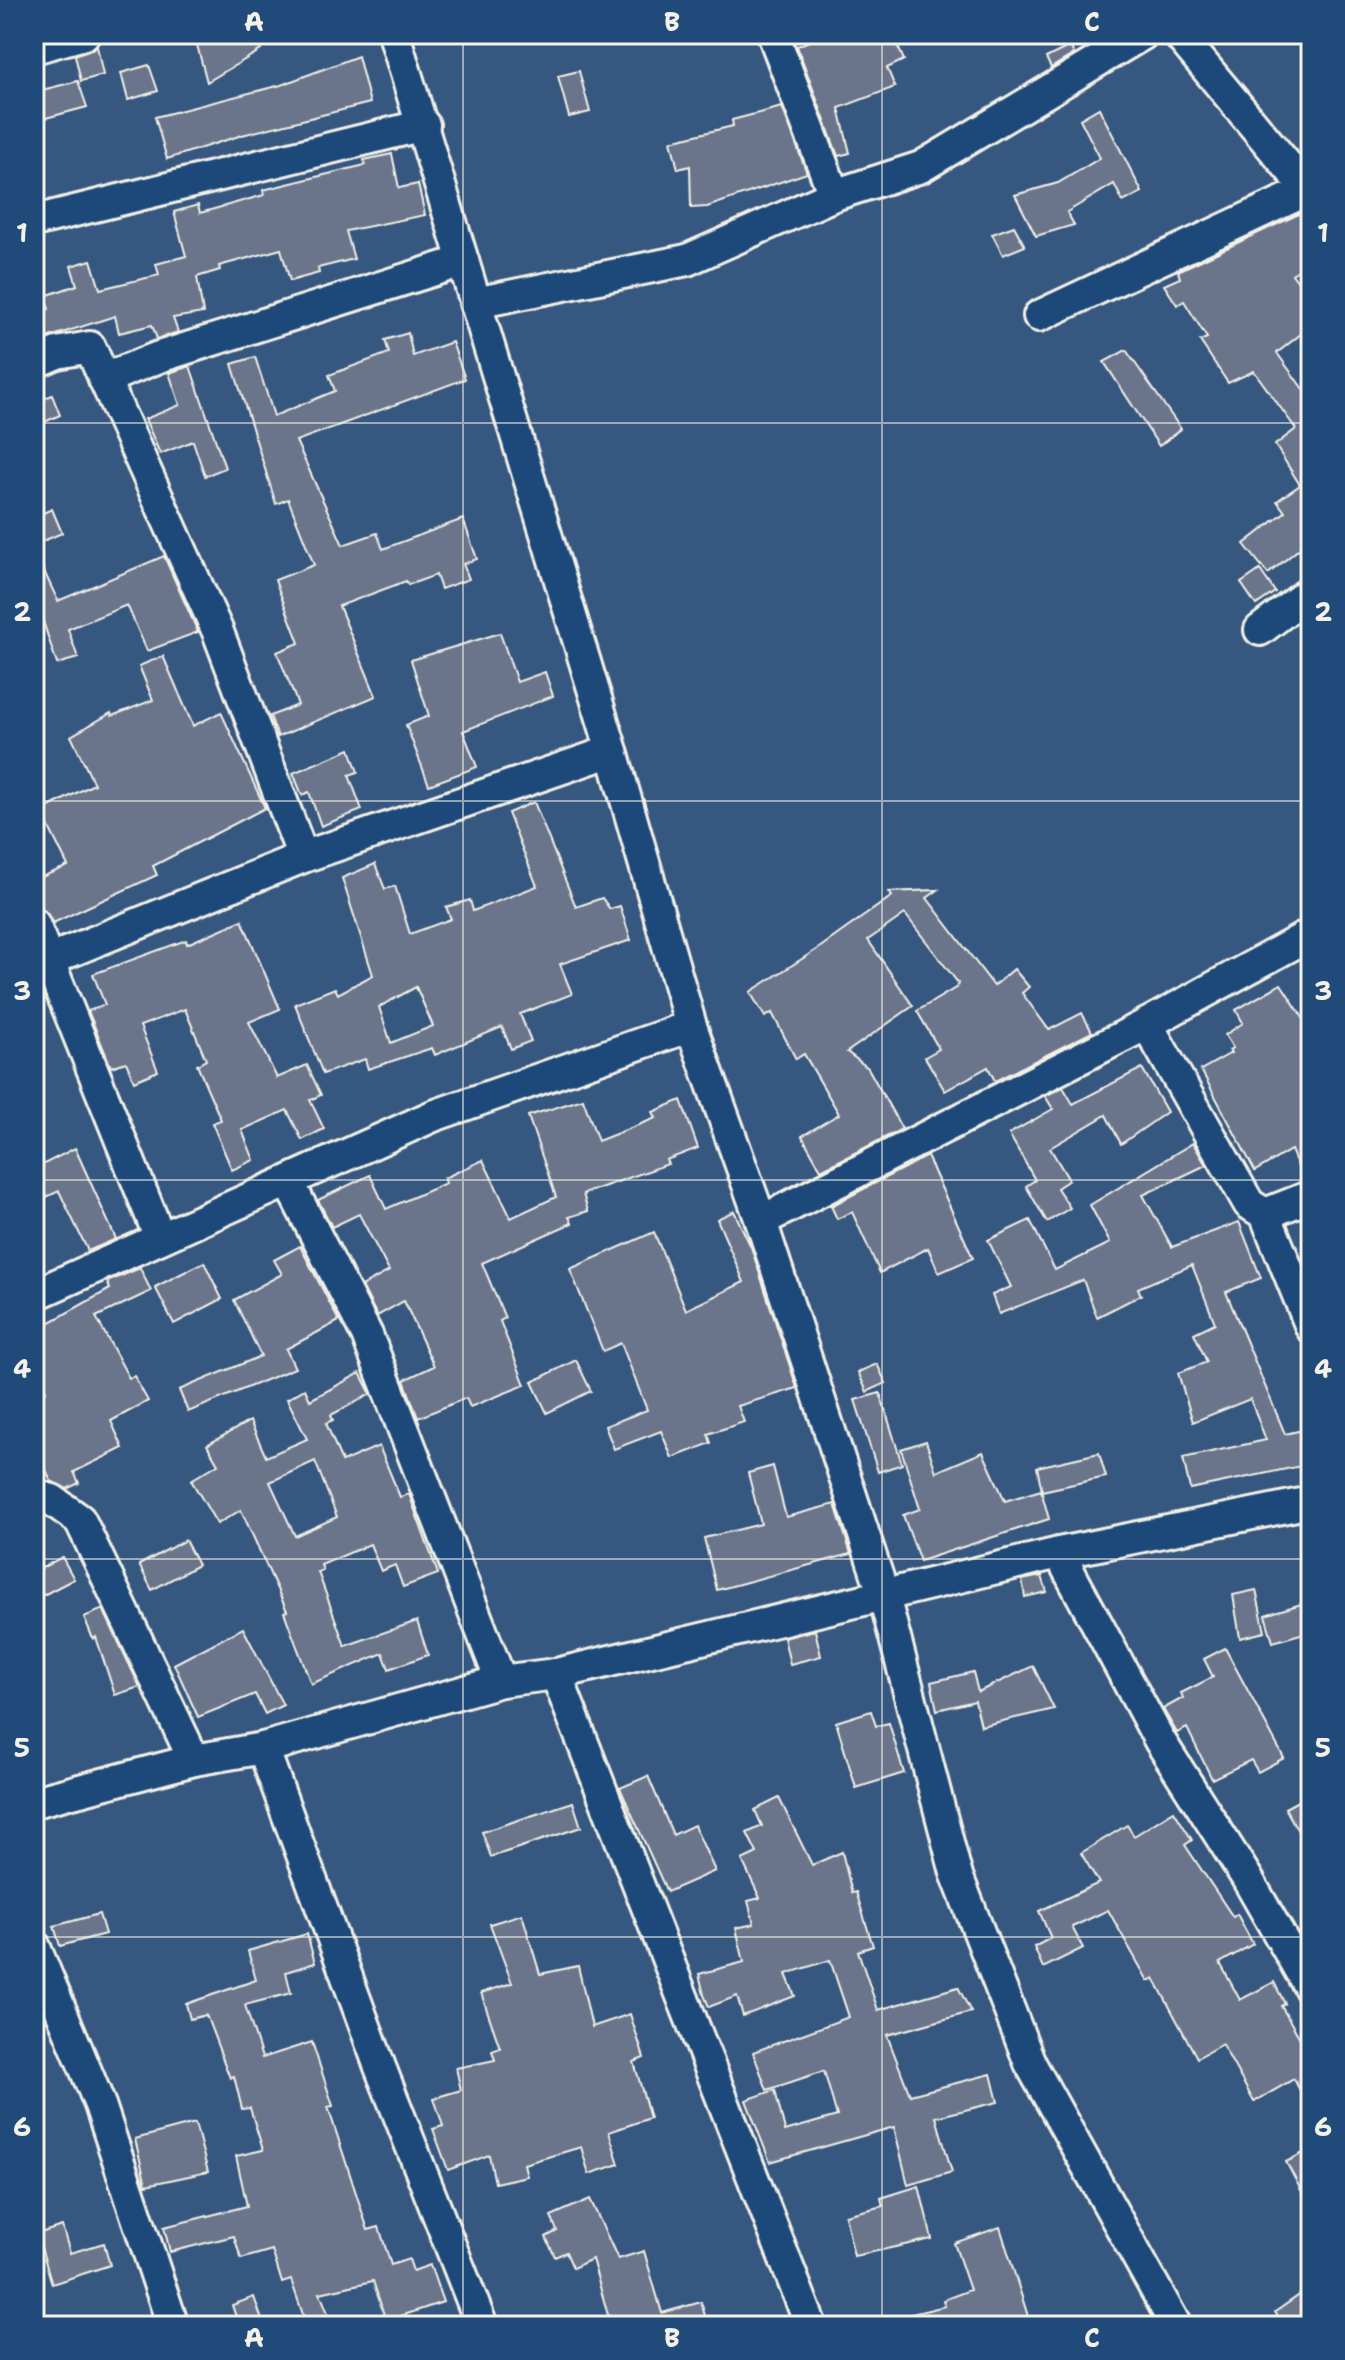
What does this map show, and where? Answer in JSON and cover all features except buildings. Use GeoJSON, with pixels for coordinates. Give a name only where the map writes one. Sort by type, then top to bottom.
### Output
{"type":"FeatureCollection","features":[{"type":"Feature","properties":{"kind":"street"},"geometry":{"type":"LineString","coordinates":[[34,48],[84,34]]}},
{"type":"Feature","properties":{"kind":"street"},"geometry":{"type":"LineString","coordinates":[[394,34],[612,751],[691,1026],[761,1221],[884,1596],[956,1873],[1030,2063],[1176,2326]]}},
{"type":"Feature","properties":{"kind":"street"},"geometry":{"type":"LineString","coordinates":[[773,34],[834,195]]}},
{"type":"Feature","properties":{"kind":"street"},"geometry":{"type":"LineString","coordinates":[[475,303],[687,260],[834,195],[921,167],[1143,34]]}},
{"type":"Feature","properties":{"kind":"street"},"geometry":{"type":"LineString","coordinates":[[1039,316],[1310,192],[1178,34]]}},
{"type":"Feature","properties":{"kind":"street"},"geometry":{"type":"LineString","coordinates":[[34,221],[424,125]]}},
{"type":"Feature","properties":{"kind":"street"},"geometry":{"type":"LineString","coordinates":[[104,379],[159,357],[463,261]]}},
{"type":"Feature","properties":{"kind":"street"},"geometry":{"type":"LineString","coordinates":[[34,363],[57,353],[90,347],[218,632],[303,857]]}},
{"type":"Feature","properties":{"kind":"street"},"geometry":{"type":"LineString","coordinates":[[1260,630],[1311,591]]}},
{"type":"Feature","properties":{"kind":"street"},"geometry":{"type":"LineString","coordinates":[[42,963],[303,857],[612,751]]}},
{"type":"Feature","properties":{"kind":"street"},"geometry":{"type":"LineString","coordinates":[[34,924],[42,963],[160,1238]]}},
{"type":"Feature","properties":{"kind":"street"},"geometry":{"type":"LineString","coordinates":[[761,1221],[1147,1024],[1311,934]]}},
{"type":"Feature","properties":{"kind":"street"},"geometry":{"type":"LineString","coordinates":[[1147,1024],[1249,1204],[1265,1214],[1311,1327]]}},
{"type":"Feature","properties":{"kind":"street"},"geometry":{"type":"LineString","coordinates":[[34,1295],[433,1116],[691,1026]]}},
{"type":"Feature","properties":{"kind":"street"},"geometry":{"type":"LineString","coordinates":[[289,1183],[367,1335],[501,1681]]}},
{"type":"Feature","properties":{"kind":"street"},"geometry":{"type":"LineString","coordinates":[[1265,1214],[1311,1196]]}},
{"type":"Feature","properties":{"kind":"street"},"geometry":{"type":"LineString","coordinates":[[34,1495],[52,1500],[80,1520],[194,1760]]}},
{"type":"Feature","properties":{"kind":"street"},"geometry":{"type":"LineString","coordinates":[[34,1802],[194,1760],[263,1748],[501,1681],[556,1674],[1059,1553],[1311,1502]]}},
{"type":"Feature","properties":{"kind":"street"},"geometry":{"type":"LineString","coordinates":[[1059,1553],[1160,1741],[1247,1878],[1311,1990]]}},
{"type":"Feature","properties":{"kind":"street"},"geometry":{"type":"LineString","coordinates":[[556,1674],[811,2326]]}},
{"type":"Feature","properties":{"kind":"street"},"geometry":{"type":"LineString","coordinates":[[263,1748],[380,2067],[482,2326]]}},
{"type":"Feature","properties":{"kind":"street"},"geometry":{"type":"LineString","coordinates":[[34,1945],[100,2105],[173,2326]]}}]}
